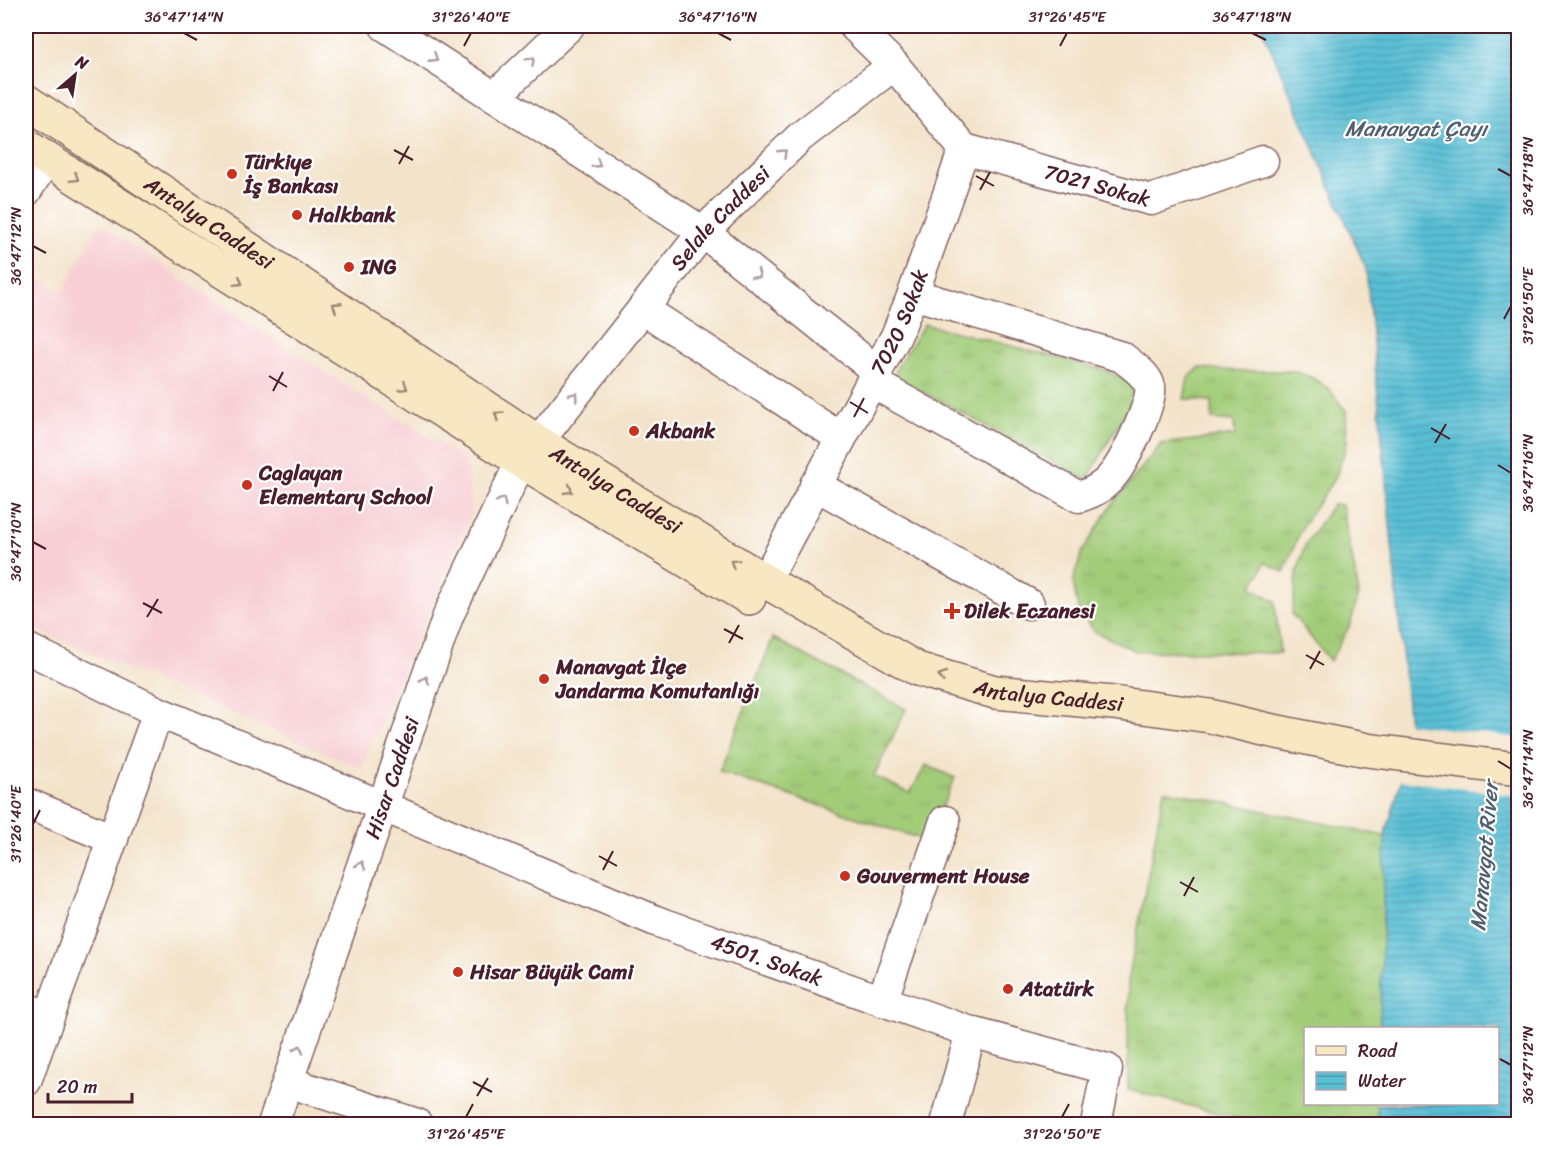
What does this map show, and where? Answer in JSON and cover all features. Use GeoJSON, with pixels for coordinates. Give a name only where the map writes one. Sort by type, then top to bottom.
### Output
{"type":"FeatureCollection","features":[{"type":"Feature","properties":{"kind":"main road","name":"Antalya Caddesi"},"geometry":{"type":"LineString","coordinates":[[26,101],[530,452],[769,610],[917,692],[991,709],[1268,730]]}},
{"type":"Feature","properties":{"kind":"main road","name":"Antalya Caddesi"},"geometry":{"type":"LineString","coordinates":[[36,153],[530,452],[765,581],[917,669],[995,692],[1154,707],[1210,716],[1367,750],[1518,769]]}},
{"type":"Feature","properties":{"kind":"street"},"geometry":{"type":"LineString","coordinates":[[385,26],[703,232],[874,377],[1079,497],[1093,493],[1113,475],[1148,406],[1150,387],[1143,375],[1122,357],[913,294]]}},
{"type":"Feature","properties":{"kind":"street"},"geometry":{"type":"LineString","coordinates":[[494,97],[569,26]]}},
{"type":"Feature","properties":{"kind":"street"},"geometry":{"type":"LineString","coordinates":[[854,26],[894,65],[964,150]]}},
{"type":"Feature","properties":{"kind":"street","name":"Selale Caddesi"},"geometry":{"type":"LineString","coordinates":[[530,452],[703,232],[800,137],[894,65]]}},
{"type":"Feature","properties":{"kind":"street","name":"7021 Sokak"},"geometry":{"type":"LineString","coordinates":[[964,150],[1152,200],[1263,161]]}},
{"type":"Feature","properties":{"kind":"street","name":"7020 Sokak"},"geometry":{"type":"LineString","coordinates":[[765,581],[896,336],[964,150]]}},
{"type":"Feature","properties":{"kind":"street"},"geometry":{"type":"LineString","coordinates":[[26,191],[36,153]]}},
{"type":"Feature","properties":{"kind":"street"},"geometry":{"type":"LineString","coordinates":[[643,309],[842,438]]}},
{"type":"Feature","properties":{"kind":"street","name":"Hisar Caddesi"},"geometry":{"type":"LineString","coordinates":[[273,1125],[448,616],[530,452]]}},
{"type":"Feature","properties":{"kind":"street"},"geometry":{"type":"LineString","coordinates":[[815,485],[1029,604]]}},
{"type":"Feature","properties":{"kind":"street","name":"4501. Sokak"},"geometry":{"type":"LineString","coordinates":[[26,648],[158,712],[656,921],[971,1032],[1107,1069],[1096,1125]]}},
{"type":"Feature","properties":{"kind":"street"},"geometry":{"type":"LineString","coordinates":[[26,1081],[37,1012],[113,839],[158,712]]}},
{"type":"Feature","properties":{"kind":"street"},"geometry":{"type":"LineString","coordinates":[[26,803],[113,839]]}},
{"type":"Feature","properties":{"kind":"street"},"geometry":{"type":"LineString","coordinates":[[882,1001],[945,821]]}},
{"type":"Feature","properties":{"kind":"street"},"geometry":{"type":"LineString","coordinates":[[946,1125],[971,1032]]}},
{"type":"Feature","properties":{"kind":"street"},"geometry":{"type":"LineString","coordinates":[[288,1083],[417,1125]]}},
{"type":"Feature","properties":{"kind":"shaded area","name":"Caglayan Elementary School"},"geometry":{"type":"Polygon","coordinates":[[[100,224],[296,354],[466,460],[472,511],[361,768],[47,634],[26,622],[26,271],[62,291],[100,224]]]}},
{"type":"Feature","properties":{"kind":"green space"},"geometry":{"type":"Polygon","coordinates":[[[924,324],[1102,369],[1130,382],[1134,397],[1087,480],[895,377],[896,369],[924,324]]]}},
{"type":"Feature","properties":{"kind":"green space"},"geometry":{"type":"Polygon","coordinates":[[[1199,368],[1294,371],[1313,378],[1329,389],[1346,411],[1347,444],[1336,476],[1301,529],[1284,572],[1264,562],[1260,574],[1251,587],[1275,601],[1280,653],[1136,651],[1095,632],[1078,609],[1073,582],[1082,552],[1111,506],[1161,444],[1235,435],[1234,421],[1212,419],[1212,401],[1184,399],[1188,378],[1199,368]]]}},
{"type":"Feature","properties":{"kind":"green space"},"geometry":{"type":"Polygon","coordinates":[[[1333,504],[1342,505],[1359,594],[1350,625],[1330,661],[1292,614],[1297,572],[1305,545],[1333,504]]]}},
{"type":"Feature","properties":{"kind":"green space"},"geometry":{"type":"Polygon","coordinates":[[[773,638],[906,709],[874,776],[910,793],[926,765],[955,778],[927,841],[719,772],[773,638]]]}},
{"type":"Feature","properties":{"kind":"green space"},"geometry":{"type":"Polygon","coordinates":[[[1164,790],[1385,836],[1380,1027],[1304,1027],[1304,1105],[1378,1105],[1377,1124],[1261,1124],[1128,1090],[1128,981],[1164,790]]]}},
{"type":"Feature","properties":{"kind":"water","name":"Manavgat Çayı"},"geometry":{"type":"Polygon","coordinates":[[[1261,26],[1518,26],[1518,1124],[1377,1124],[1378,1105],[1499,1105],[1499,1027],[1380,1027],[1385,836],[1411,746],[1366,269],[1261,26]]]}},
{"type":"Feature","properties":{"kind":"pier"},"geometry":{"type":"Polygon","coordinates":[[[1405,723],[1518,738],[1518,796],[1398,780],[1408,746],[1405,723]]]}},
{"type":"Feature","properties":{"kind":"place","name":"Türkiye İş Bankası"},"geometry":{"type":"Point","coordinates":[232,174]}},
{"type":"Feature","properties":{"kind":"place","name":"Halkbank"},"geometry":{"type":"Point","coordinates":[297,215]}},
{"type":"Feature","properties":{"kind":"place","name":"ING"},"geometry":{"type":"Point","coordinates":[349,267]}},
{"type":"Feature","properties":{"kind":"place","name":"Akbank"},"geometry":{"type":"Point","coordinates":[634,431]}},
{"type":"Feature","properties":{"kind":"place","name":"Caglayan Elementary School"},"geometry":{"type":"Point","coordinates":[247,485]}},
{"type":"Feature","properties":{"kind":"place","name":"Dilek Eczanesi"},"geometry":{"type":"Point","coordinates":[952,611]}},
{"type":"Feature","properties":{"kind":"place","name":"Manavgat İlçe Jandarma Komutanlığı"},"geometry":{"type":"Point","coordinates":[544,679]}},
{"type":"Feature","properties":{"kind":"place","name":"Gouverment House"},"geometry":{"type":"Point","coordinates":[845,876]}},
{"type":"Feature","properties":{"kind":"place","name":"Hisar Büyük Cami"},"geometry":{"type":"Point","coordinates":[458,972]}},
{"type":"Feature","properties":{"kind":"place","name":"Atatürk"},"geometry":{"type":"Point","coordinates":[1008,989]}},
{"type":"Feature","properties":{"kind":"water label","name":"Manavgat River"},"geometry":{"type":"Point","coordinates":[1484,856]}}]}
